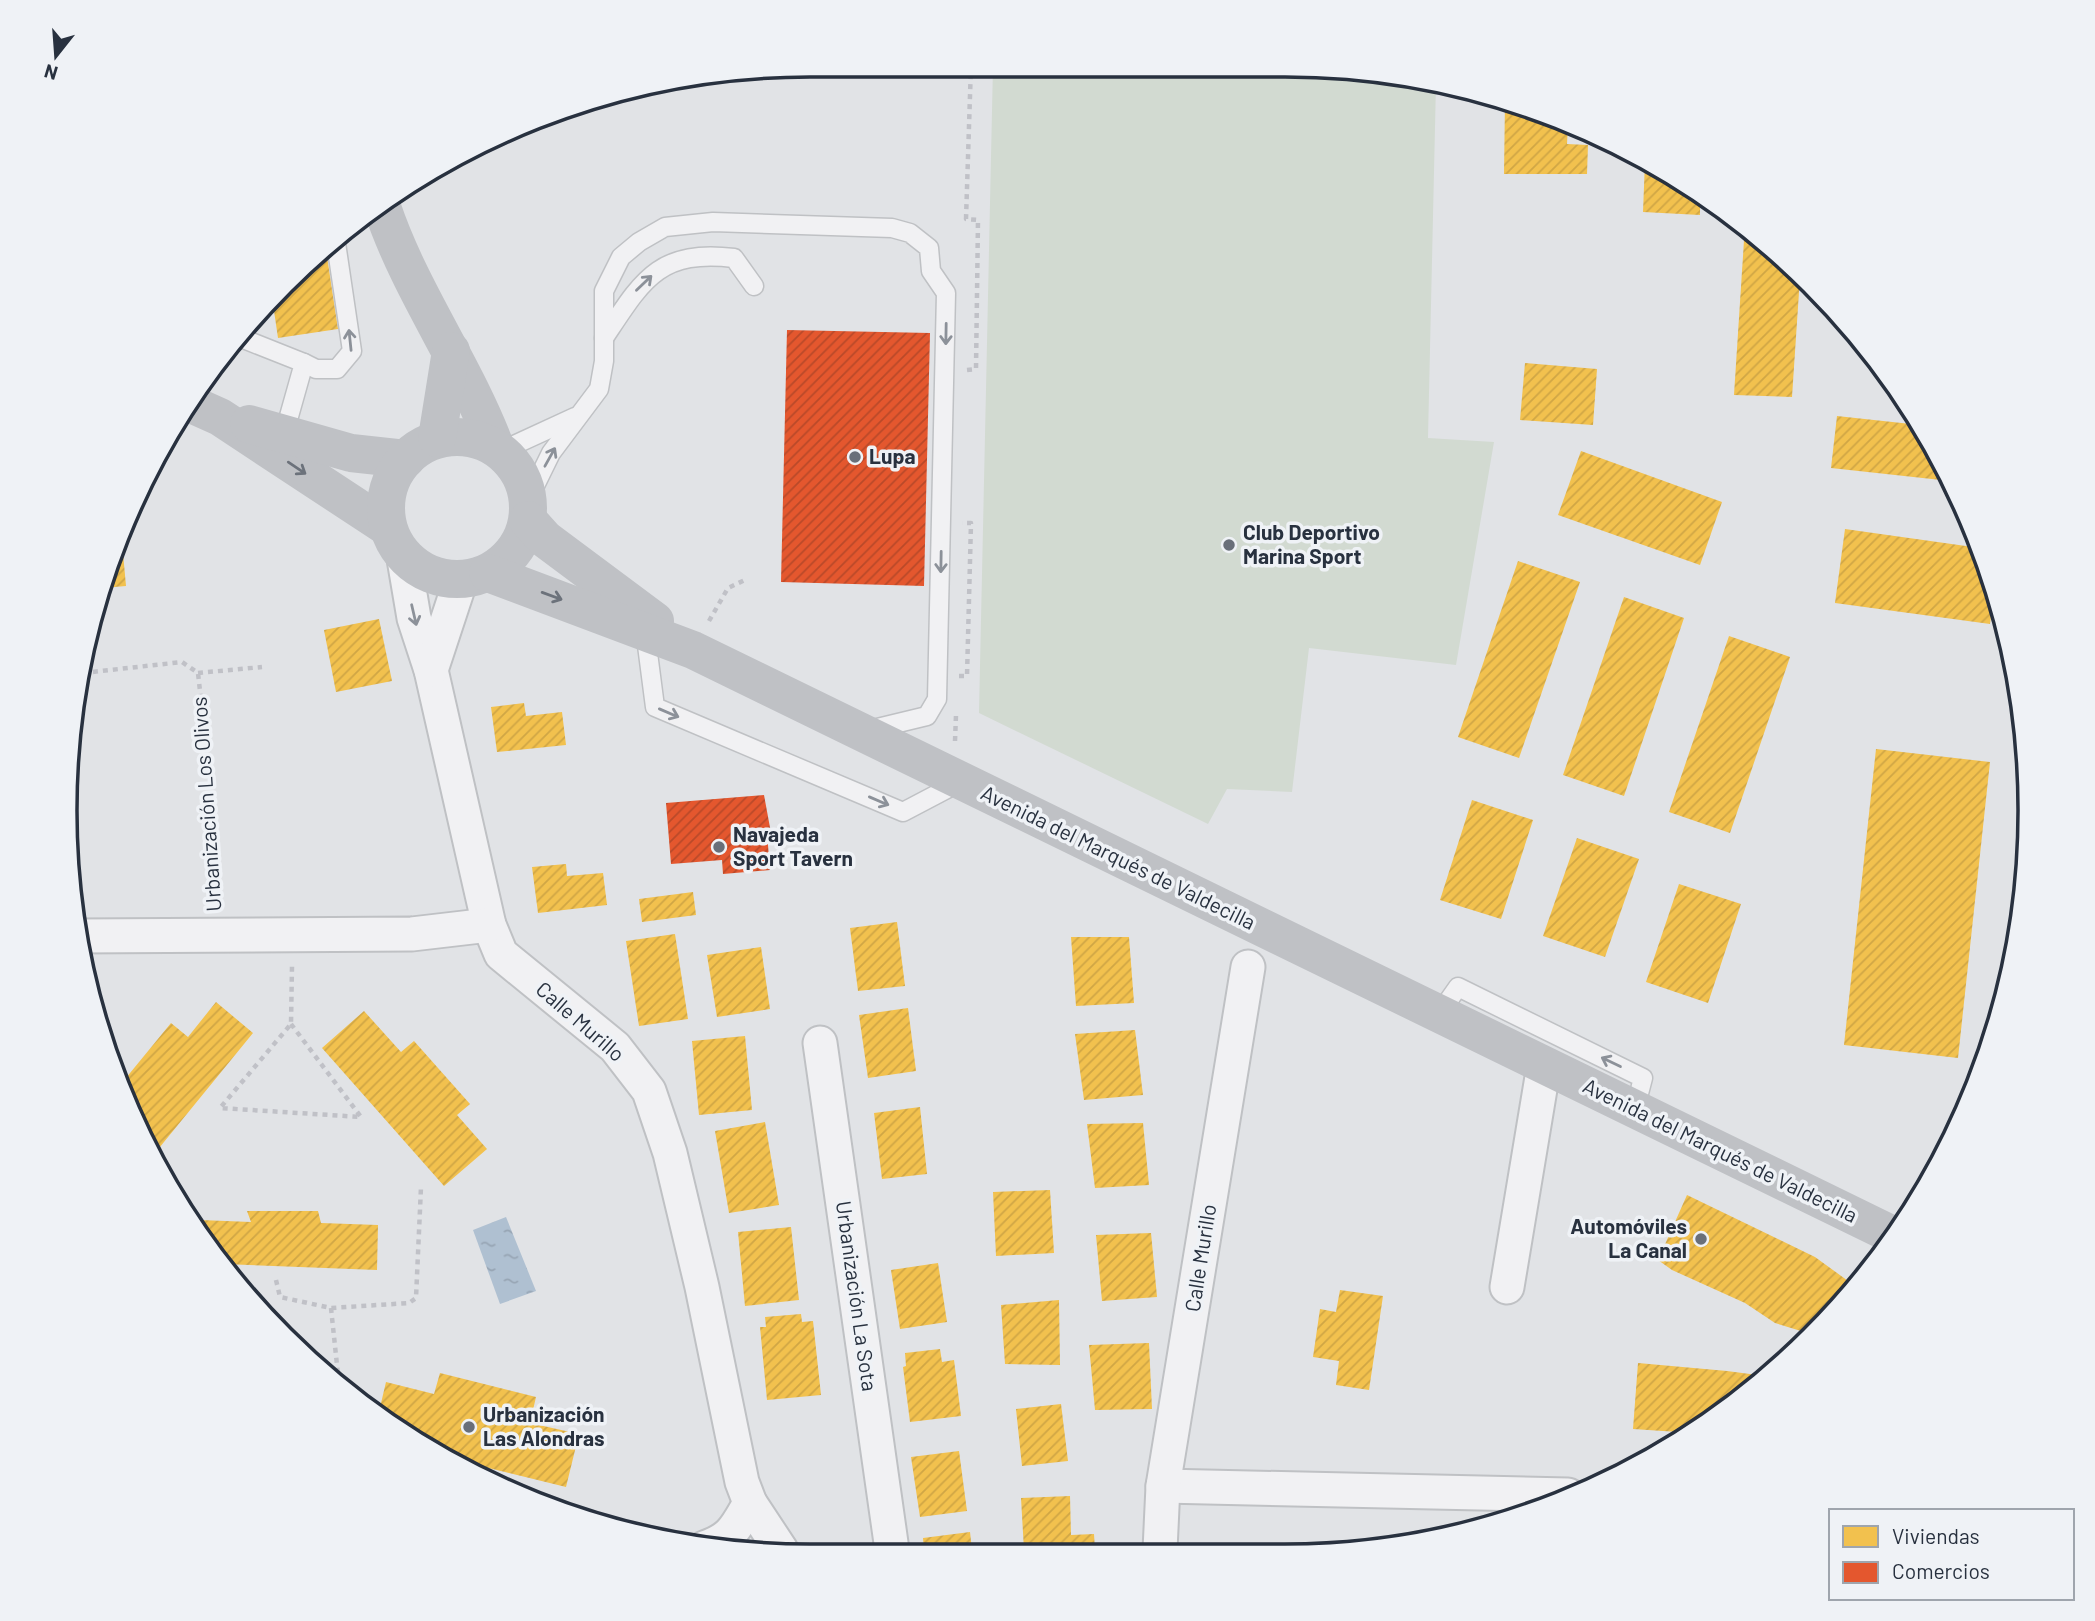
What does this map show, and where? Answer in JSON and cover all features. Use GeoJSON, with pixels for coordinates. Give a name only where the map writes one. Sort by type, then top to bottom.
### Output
{"type":"FeatureCollection","features":[{"type":"Feature","properties":{"kind":"main road"},"geometry":{"type":"LineString","coordinates":[[384,214],[394,242],[480,407],[498,449]]}},
{"type":"Feature","properties":{"kind":"main road"},"geometry":{"type":"LineString","coordinates":[[437,438],[451,351]]}},
{"type":"Feature","properties":{"kind":"main road"},"geometry":{"type":"LineString","coordinates":[[205,410],[351,453],[406,459]]}},
{"type":"Feature","properties":{"kind":"main road"},"geometry":{"type":"LineString","coordinates":[[205,410],[396,543],[430,575],[474,576],[506,561],[519,545],[529,509],[520,472],[498,449],[479,439],[437,438],[406,459],[389,490],[386,509],[396,543]]}},
{"type":"Feature","properties":{"kind":"main road","name":"Avenida del Marqués de Valdecilla"},"geometry":{"type":"LineString","coordinates":[[529,509],[545,539],[859,732],[1885,1231]]}},
{"type":"Feature","properties":{"kind":"main road","name":"Avenida del Marqués de Valdecilla"},"geometry":{"type":"LineString","coordinates":[[474,576],[645,630],[701,636]]}},
{"type":"Feature","properties":{"kind":"street","name":"Calle Murillo"},"geometry":{"type":"LineString","coordinates":[[396,543],[414,618],[431,670],[489,925],[501,954],[615,1047],[649,1091],[676,1180],[702,1287],[736,1459],[750,1503],[776,1543]]}},
{"type":"Feature","properties":{"kind":"street"},"geometry":{"type":"LineString","coordinates":[[431,670],[474,576]]}},
{"type":"Feature","properties":{"kind":"street"},"geometry":{"type":"LineString","coordinates":[[88,936],[412,934],[489,925]]}},
{"type":"Feature","properties":{"kind":"street","name":"Calle Murillo"},"geometry":{"type":"LineString","coordinates":[[1160,1544],[1163,1486],[1248,967]]}},
{"type":"Feature","properties":{"kind":"street","name":"Urbanización La Sota"},"geometry":{"type":"LineString","coordinates":[[820,1043],[891,1544]]}},
{"type":"Feature","properties":{"kind":"street"},"geometry":{"type":"LineString","coordinates":[[1507,1287],[1544,1065]]}},
{"type":"Feature","properties":{"kind":"street"},"geometry":{"type":"LineString","coordinates":[[1163,1486],[1548,1495]]}},
{"type":"Feature","properties":{"kind":"street"},"geometry":{"type":"LineString","coordinates":[[725,1539],[735,1530],[750,1503]]}},
{"type":"Feature","properties":{"kind":"lane"},"geometry":{"type":"LineString","coordinates":[[529,509],[551,453],[598,389],[604,361],[604,291],[621,257],[665,227],[713,222],[892,228],[910,233],[929,248],[931,271],[946,293],[937,698],[926,716],[859,732]]}},
{"type":"Feature","properties":{"kind":"lane"},"geometry":{"type":"LineString","coordinates":[[248,341],[316,369],[337,369],[352,351],[337,251]]}},
{"type":"Feature","properties":{"kind":"lane"},"geometry":{"type":"LineString","coordinates":[[604,338],[638,288],[675,260],[709,255],[734,258],[754,286]]}},
{"type":"Feature","properties":{"kind":"lane"},"geometry":{"type":"LineString","coordinates":[[284,434],[304,363]]}},
{"type":"Feature","properties":{"kind":"lane"},"geometry":{"type":"LineString","coordinates":[[498,449],[575,417]]}},
{"type":"Feature","properties":{"kind":"lane"},"geometry":{"type":"LineString","coordinates":[[645,630],[655,707],[903,812],[962,781]]}},
{"type":"Feature","properties":{"kind":"lane"},"geometry":{"type":"LineString","coordinates":[[1439,1014],[1458,987],[1643,1078],[1635,1109]]}},
{"type":"Feature","properties":{"kind":"path"},"geometry":{"type":"LineString","coordinates":[[701,636],[728,588],[747,579]]}},
{"type":"Feature","properties":{"kind":"path","name":"Urbanización Los Olivos"},"geometry":{"type":"LineString","coordinates":[[90,672],[182,662],[198,673],[262,667]]}},
{"type":"Feature","properties":{"kind":"path","name":"Urbanización Los Olivos"},"geometry":{"type":"LineString","coordinates":[[198,673],[210,780],[215,935]]}},
{"type":"Feature","properties":{"kind":"path"},"geometry":{"type":"LineString","coordinates":[[291,1024],[220,1108],[361,1118],[291,1024],[293,935]]}},
{"type":"Feature","properties":{"kind":"path"},"geometry":{"type":"LineString","coordinates":[[276,1279],[280,1297],[331,1308],[409,1303],[416,1298],[421,1187]]}},
{"type":"Feature","properties":{"kind":"path"},"geometry":{"type":"LineString","coordinates":[[331,1308],[338,1371]]}},
{"type":"Feature","properties":{"kind":"shaded area","name":"Club Deportivo Marina Sport"},"geometry":{"type":"Polygon","coordinates":[[[993,77],[1284,77],[1380,83],[1436,93],[1428,438],[1494,442],[1456,665],[1309,648],[1292,792],[1227,789],[1208,824],[979,713],[993,77]]]}},
{"type":"Feature","properties":{"kind":"water"},"geometry":{"type":"Polygon","coordinates":[[[506,1217],[536,1291],[500,1304],[473,1230],[506,1217]]]}},
{"type":"Feature","properties":{"kind":"building: Viviendas"},"geometry":{"type":"Polygon","coordinates":[[[1505,111],[1567,134],[1567,144],[1588,145],[1587,174],[1504,174],[1505,111]]]}},
{"type":"Feature","properties":{"kind":"building: Viviendas"},"geometry":{"type":"Polygon","coordinates":[[[1645,172],[1700,207],[1700,215],[1643,212],[1645,172]]]}},
{"type":"Feature","properties":{"kind":"building: Viviendas"},"geometry":{"type":"Polygon","coordinates":[[[1744,240],[1799,288],[1792,397],[1734,395],[1744,240]]]}},
{"type":"Feature","properties":{"kind":"building: Viviendas"},"geometry":{"type":"Polygon","coordinates":[[[327,259],[338,329],[278,338],[274,311],[327,259]]]}},
{"type":"Feature","properties":{"kind":"building: Viviendas"},"geometry":{"type":"Polygon","coordinates":[[[1525,363],[1597,369],[1593,425],[1520,420],[1525,363]]]}},
{"type":"Feature","properties":{"kind":"building: Viviendas"},"geometry":{"type":"Polygon","coordinates":[[[1837,416],[1907,424],[1939,480],[1831,468],[1837,416]]]}},
{"type":"Feature","properties":{"kind":"building: Viviendas"},"geometry":{"type":"Polygon","coordinates":[[[1581,451],[1722,502],[1700,565],[1558,515],[1581,451]]]}},
{"type":"Feature","properties":{"kind":"building: Viviendas"},"geometry":{"type":"Polygon","coordinates":[[[1845,529],[1968,546],[1991,615],[1990,624],[1835,603],[1845,529]]]}},
{"type":"Feature","properties":{"kind":"building: Viviendas"},"geometry":{"type":"Polygon","coordinates":[[[123,556],[126,586],[112,587],[123,556]]]}},
{"type":"Feature","properties":{"kind":"building: Viviendas"},"geometry":{"type":"Polygon","coordinates":[[[1518,561],[1580,582],[1519,758],[1458,737],[1518,561]]]}},
{"type":"Feature","properties":{"kind":"building: Viviendas"},"geometry":{"type":"Polygon","coordinates":[[[1624,597],[1684,618],[1624,796],[1563,775],[1624,597]]]}},
{"type":"Feature","properties":{"kind":"building: Viviendas"},"geometry":{"type":"Polygon","coordinates":[[[379,619],[392,681],[336,692],[324,630],[379,619]]]}},
{"type":"Feature","properties":{"kind":"building: Viviendas"},"geometry":{"type":"Polygon","coordinates":[[[1729,636],[1790,657],[1730,833],[1669,812],[1729,636]]]}},
{"type":"Feature","properties":{"kind":"building: Viviendas"},"geometry":{"type":"Polygon","coordinates":[[[524,703],[526,716],[562,712],[566,745],[497,752],[491,707],[524,703]]]}},
{"type":"Feature","properties":{"kind":"building: Viviendas"},"geometry":{"type":"Polygon","coordinates":[[[1876,749],[1990,762],[1958,1058],[1844,1045],[1876,749]]]}},
{"type":"Feature","properties":{"kind":"building: Viviendas"},"geometry":{"type":"Polygon","coordinates":[[[1472,800],[1533,820],[1501,919],[1440,900],[1472,800]]]}},
{"type":"Feature","properties":{"kind":"building: Viviendas"},"geometry":{"type":"Polygon","coordinates":[[[1577,838],[1639,859],[1605,957],[1543,936],[1577,838]]]}},
{"type":"Feature","properties":{"kind":"building: Viviendas"},"geometry":{"type":"Polygon","coordinates":[[[566,864],[567,876],[603,873],[607,905],[538,913],[532,867],[566,864]]]}},
{"type":"Feature","properties":{"kind":"building: Viviendas"},"geometry":{"type":"Polygon","coordinates":[[[1679,884],[1741,904],[1708,1003],[1646,982],[1679,884]]]}},
{"type":"Feature","properties":{"kind":"building: Viviendas"},"geometry":{"type":"Polygon","coordinates":[[[693,892],[696,915],[642,922],[639,899],[693,892]]]}},
{"type":"Feature","properties":{"kind":"building: Viviendas"},"geometry":{"type":"Polygon","coordinates":[[[897,922],[905,986],[858,991],[850,928],[897,922]]]}},
{"type":"Feature","properties":{"kind":"building: Viviendas"},"geometry":{"type":"Polygon","coordinates":[[[675,934],[688,1019],[639,1026],[626,941],[675,934]]]}},
{"type":"Feature","properties":{"kind":"building: Viviendas"},"geometry":{"type":"Polygon","coordinates":[[[1071,937],[1129,937],[1134,1003],[1076,1006],[1071,937]]]}},
{"type":"Feature","properties":{"kind":"building: Viviendas"},"geometry":{"type":"Polygon","coordinates":[[[761,947],[770,1009],[717,1017],[707,955],[761,947]]]}},
{"type":"Feature","properties":{"kind":"building: Viviendas"},"geometry":{"type":"Polygon","coordinates":[[[216,1002],[253,1033],[160,1147],[127,1076],[171,1023],[188,1037],[216,1002]]]}},
{"type":"Feature","properties":{"kind":"building: Viviendas"},"geometry":{"type":"Polygon","coordinates":[[[908,1008],[916,1071],[868,1078],[859,1015],[908,1008]]]}},
{"type":"Feature","properties":{"kind":"building: Viviendas"},"geometry":{"type":"Polygon","coordinates":[[[364,1011],[401,1052],[414,1041],[470,1104],[457,1115],[487,1149],[444,1186],[322,1048],[364,1011]]]}},
{"type":"Feature","properties":{"kind":"building: Viviendas"},"geometry":{"type":"Polygon","coordinates":[[[1135,1030],[1143,1095],[1084,1100],[1075,1034],[1135,1030]]]}},
{"type":"Feature","properties":{"kind":"building: Viviendas"},"geometry":{"type":"Polygon","coordinates":[[[745,1036],[752,1110],[699,1115],[692,1041],[745,1036]]]}},
{"type":"Feature","properties":{"kind":"building: Viviendas"},"geometry":{"type":"Polygon","coordinates":[[[920,1107],[927,1174],[882,1179],[874,1113],[920,1107]]]}},
{"type":"Feature","properties":{"kind":"building: Viviendas"},"geometry":{"type":"Polygon","coordinates":[[[765,1122],[779,1205],[729,1213],[715,1131],[765,1122]]]}},
{"type":"Feature","properties":{"kind":"building: Viviendas"},"geometry":{"type":"Polygon","coordinates":[[[1143,1123],[1149,1185],[1095,1188],[1087,1124],[1143,1123]]]}},
{"type":"Feature","properties":{"kind":"building: Viviendas"},"geometry":{"type":"Polygon","coordinates":[[[1050,1190],[1054,1253],[996,1256],[993,1192],[1050,1190]]]}},
{"type":"Feature","properties":{"kind":"building: Viviendas"},"geometry":{"type":"Polygon","coordinates":[[[1687,1195],[1815,1257],[1847,1280],[1801,1331],[1775,1323],[1745,1303],[1672,1270],[1658,1260],[1687,1195]]]}},
{"type":"Feature","properties":{"kind":"building: Viviendas"},"geometry":{"type":"Polygon","coordinates":[[[247,1211],[318,1211],[321,1223],[378,1225],[377,1270],[235,1264],[203,1220],[251,1222],[247,1211]]]}},
{"type":"Feature","properties":{"kind":"building: Viviendas"},"geometry":{"type":"Polygon","coordinates":[[[791,1227],[799,1300],[745,1306],[738,1232],[791,1227]]]}},
{"type":"Feature","properties":{"kind":"building: Viviendas"},"geometry":{"type":"Polygon","coordinates":[[[1151,1233],[1157,1297],[1102,1301],[1096,1235],[1151,1233]]]}},
{"type":"Feature","properties":{"kind":"building: Viviendas"},"geometry":{"type":"Polygon","coordinates":[[[938,1263],[947,1322],[900,1329],[891,1270],[938,1263]]]}},
{"type":"Feature","properties":{"kind":"building: Viviendas"},"geometry":{"type":"Polygon","coordinates":[[[1340,1290],[1383,1296],[1369,1390],[1336,1385],[1339,1361],[1313,1357],[1320,1309],[1336,1312],[1340,1290]]]}},
{"type":"Feature","properties":{"kind":"building: Viviendas"},"geometry":{"type":"Polygon","coordinates":[[[1059,1300],[1060,1365],[1005,1364],[1001,1305],[1059,1300]]]}},
{"type":"Feature","properties":{"kind":"building: Viviendas"},"geometry":{"type":"Polygon","coordinates":[[[801,1314],[802,1322],[813,1321],[821,1395],[767,1400],[760,1327],[766,1327],[765,1317],[801,1314]]]}},
{"type":"Feature","properties":{"kind":"building: Viviendas"},"geometry":{"type":"Polygon","coordinates":[[[1149,1343],[1152,1409],[1095,1410],[1089,1345],[1149,1343]]]}},
{"type":"Feature","properties":{"kind":"building: Viviendas"},"geometry":{"type":"Polygon","coordinates":[[[940,1349],[942,1362],[954,1360],[961,1416],[910,1422],[903,1367],[906,1366],[905,1353],[940,1349]]]}},
{"type":"Feature","properties":{"kind":"building: Viviendas"},"geometry":{"type":"Polygon","coordinates":[[[1638,1363],[1753,1374],[1674,1432],[1633,1429],[1638,1363]]]}},
{"type":"Feature","properties":{"kind":"building: Viviendas","name":"Urbanización Las Alondras"},"geometry":{"type":"Polygon","coordinates":[[[440,1373],[536,1397],[530,1423],[579,1434],[566,1487],[484,1467],[444,1446],[381,1404],[386,1382],[434,1394],[440,1373]]]}},
{"type":"Feature","properties":{"kind":"building: Viviendas"},"geometry":{"type":"Polygon","coordinates":[[[1061,1404],[1068,1461],[1022,1466],[1016,1409],[1061,1404]]]}},
{"type":"Feature","properties":{"kind":"building: Viviendas"},"geometry":{"type":"Polygon","coordinates":[[[959,1451],[967,1511],[920,1517],[911,1457],[959,1451]]]}},
{"type":"Feature","properties":{"kind":"building: Viviendas"},"geometry":{"type":"Polygon","coordinates":[[[1070,1496],[1071,1535],[1094,1534],[1095,1544],[1024,1544],[1021,1498],[1070,1496]]]}},
{"type":"Feature","properties":{"kind":"building: Viviendas"},"geometry":{"type":"Polygon","coordinates":[[[970,1532],[971,1544],[924,1544],[923,1538],[970,1532]]]}},
{"type":"Feature","properties":{"kind":"building: Comercios","name":"Lupa"},"geometry":{"type":"Polygon","coordinates":[[[787,330],[930,333],[924,586],[781,582],[787,330]]]}},
{"type":"Feature","properties":{"kind":"building: Comercios","name":"Navajeda Sport Tavern"},"geometry":{"type":"Polygon","coordinates":[[[764,795],[771,833],[767,833],[770,870],[723,874],[722,860],[671,864],[666,803],[764,795]]]}},
{"type":"Feature","properties":{"kind":"place","name":"Lupa"},"geometry":{"type":"Point","coordinates":[855,457]}},
{"type":"Feature","properties":{"kind":"place","name":"Club Deportivo Marina Sport"},"geometry":{"type":"Point","coordinates":[1229,545]}},
{"type":"Feature","properties":{"kind":"place","name":"Navajeda Sport Tavern"},"geometry":{"type":"Point","coordinates":[719,847]}},
{"type":"Feature","properties":{"kind":"place","name":"Automóviles La Canal"},"geometry":{"type":"Point","coordinates":[1701,1239]}},
{"type":"Feature","properties":{"kind":"place","name":"Urbanización Las Alondras"},"geometry":{"type":"Point","coordinates":[469,1427]}}]}
